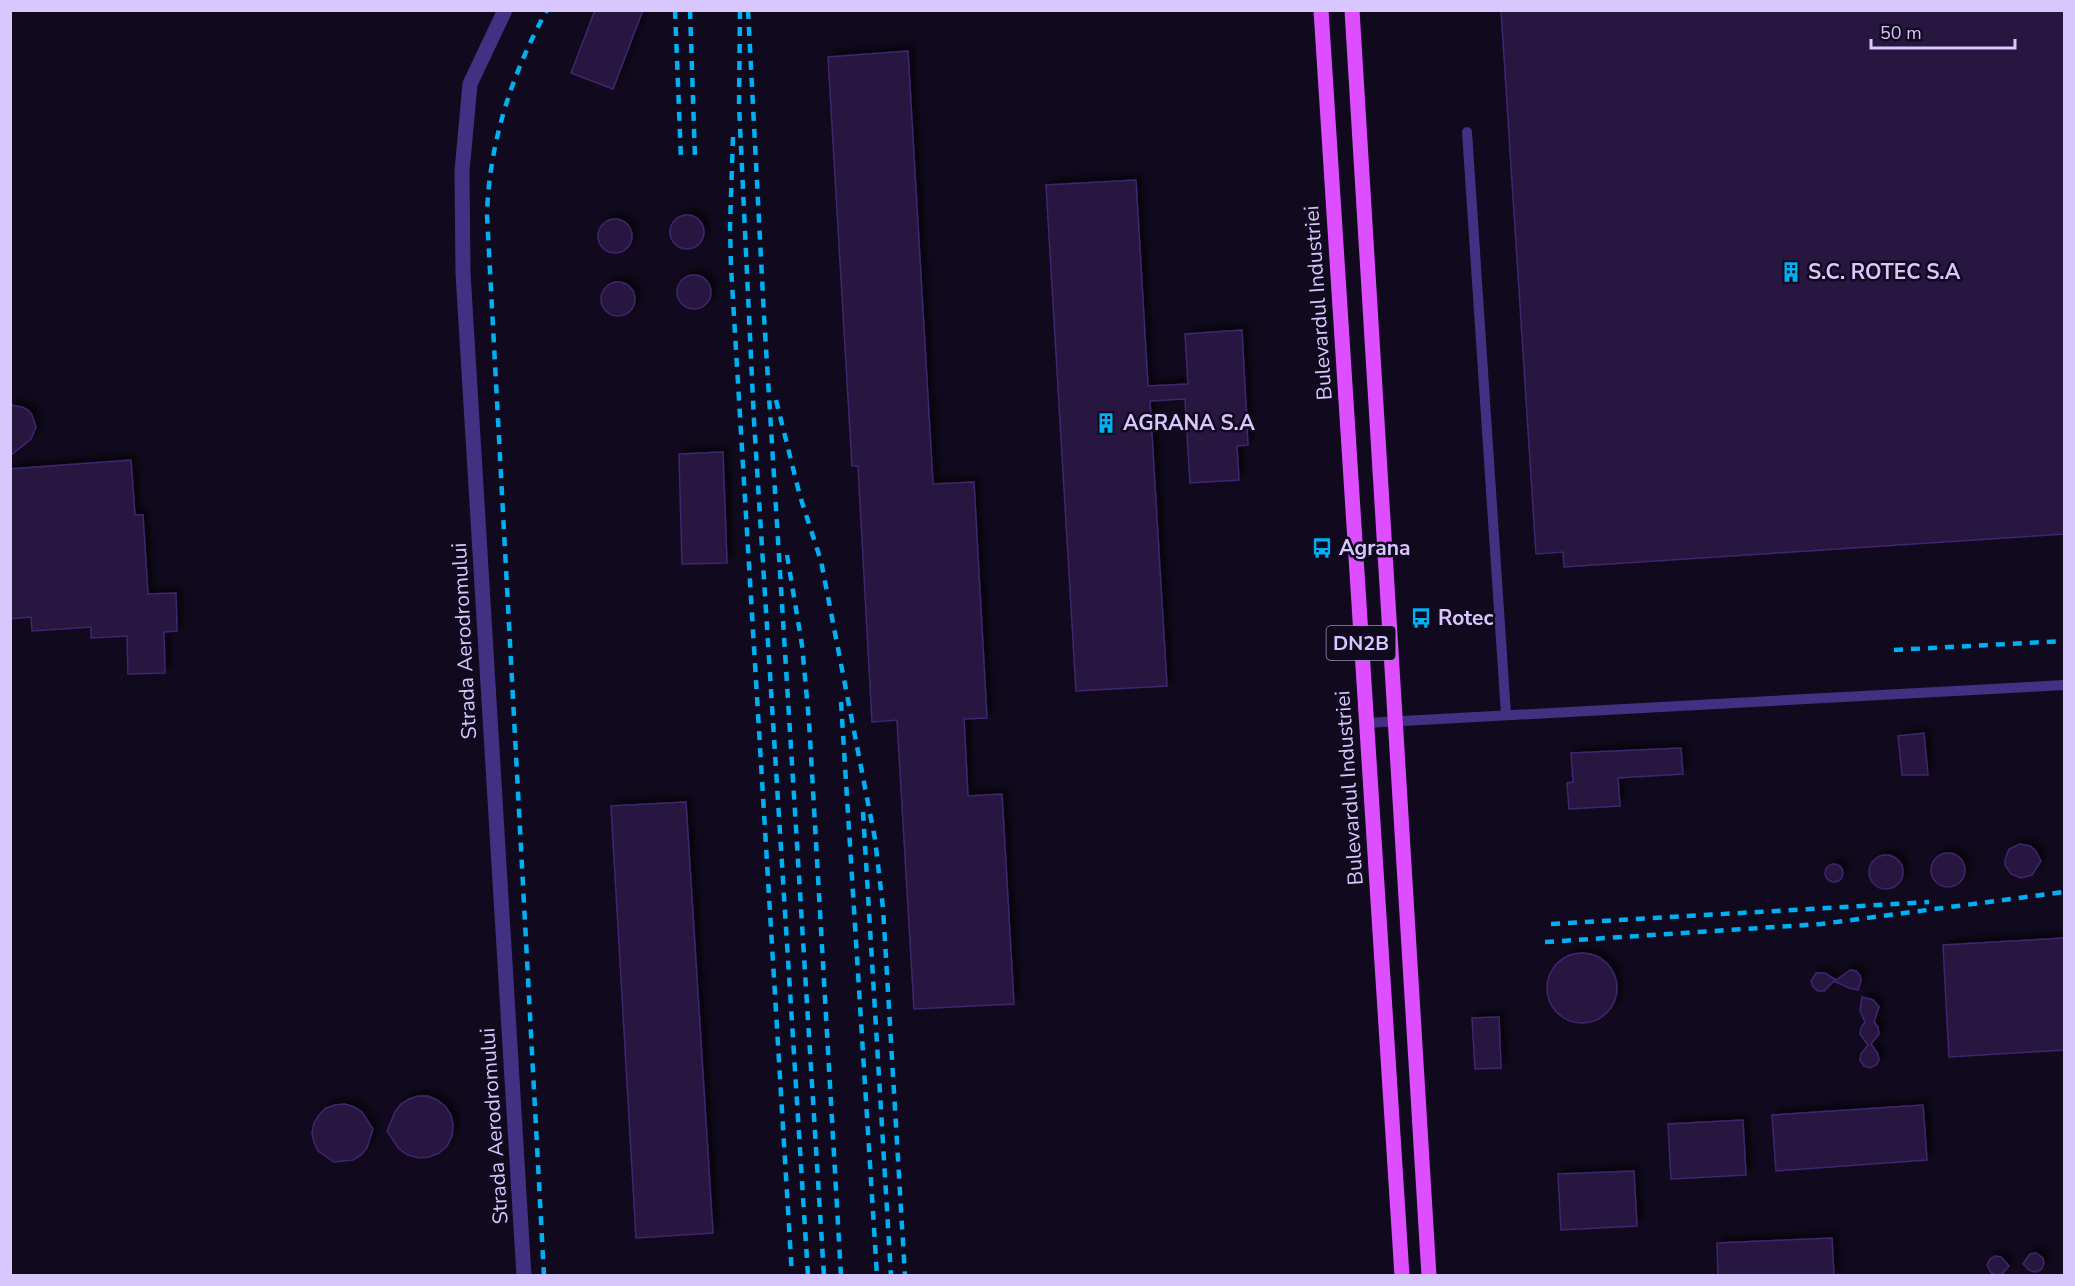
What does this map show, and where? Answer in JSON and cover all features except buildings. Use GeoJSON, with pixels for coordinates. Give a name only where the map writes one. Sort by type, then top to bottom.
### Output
{"type":"FeatureCollection","features":[{"type":"Feature","properties":{"kind":"main road","name":"Bulevardul Industriei"},"geometry":{"type":"LineString","coordinates":[[1321,10],[1402,1275]]}},
{"type":"Feature","properties":{"kind":"main road","name":"DN2B"},"geometry":{"type":"LineString","coordinates":[[1352,10],[1429,1275]]}},
{"type":"Feature","properties":{"kind":"street","name":"Strada Aerodromului"},"geometry":{"type":"LineString","coordinates":[[505,10],[470,84],[462,171],[463,273],[524,1275]]}},
{"type":"Feature","properties":{"kind":"lane"},"geometry":{"type":"LineString","coordinates":[[1467,132],[1506,715]]}},
{"type":"Feature","properties":{"kind":"lane"},"geometry":{"type":"LineString","coordinates":[[1366,723],[2064,685]]}},
{"type":"Feature","properties":{"kind":"railway"},"geometry":{"type":"LineString","coordinates":[[544,1276],[487,215],[492,161],[505,109],[523,58],[547,10]]}},
{"type":"Feature","properties":{"kind":"railway"},"geometry":{"type":"LineString","coordinates":[[675,10],[681,159]]}},
{"type":"Feature","properties":{"kind":"railway"},"geometry":{"type":"LineString","coordinates":[[690,10],[695,158]]}},
{"type":"Feature","properties":{"kind":"railway"},"geometry":{"type":"LineString","coordinates":[[740,10],[739,105],[754,421],[808,1276]]}},
{"type":"Feature","properties":{"kind":"railway"},"geometry":{"type":"LineString","coordinates":[[748,10],[764,316],[824,1276]]}},
{"type":"Feature","properties":{"kind":"railway"},"geometry":{"type":"LineString","coordinates":[[733,137],[731,267],[792,1276]]}},
{"type":"Feature","properties":{"kind":"railway"},"geometry":{"type":"LineString","coordinates":[[776,400],[800,496],[821,561],[875,839],[883,908],[905,1276]]}},
{"type":"Feature","properties":{"kind":"railway"},"geometry":{"type":"LineString","coordinates":[[787,555],[802,645],[809,721],[841,1276]]}},
{"type":"Feature","properties":{"kind":"railway"},"geometry":{"type":"LineString","coordinates":[[1894,650],[2064,641]]}},
{"type":"Feature","properties":{"kind":"railway"},"geometry":{"type":"LineString","coordinates":[[841,702],[877,1276]]}},
{"type":"Feature","properties":{"kind":"railway"},"geometry":{"type":"LineString","coordinates":[[863,812],[891,1276]]}},
{"type":"Feature","properties":{"kind":"railway"},"geometry":{"type":"LineString","coordinates":[[1545,942],[1821,924],[2064,892]]}},
{"type":"Feature","properties":{"kind":"railway"},"geometry":{"type":"LineString","coordinates":[[1551,924],[1929,902]]}},
{"type":"Feature","properties":{"kind":"place","name":"S.C. ROTEC S.A"},"geometry":{"type":"Point","coordinates":[1791,272]}},
{"type":"Feature","properties":{"kind":"place","name":"AGRANA S.A"},"geometry":{"type":"Point","coordinates":[1106,423]}},
{"type":"Feature","properties":{"kind":"place","name":"Agrana"},"geometry":{"type":"Point","coordinates":[1322,548]}},
{"type":"Feature","properties":{"kind":"place","name":"Rotec"},"geometry":{"type":"Point","coordinates":[1421,618]}}]}
